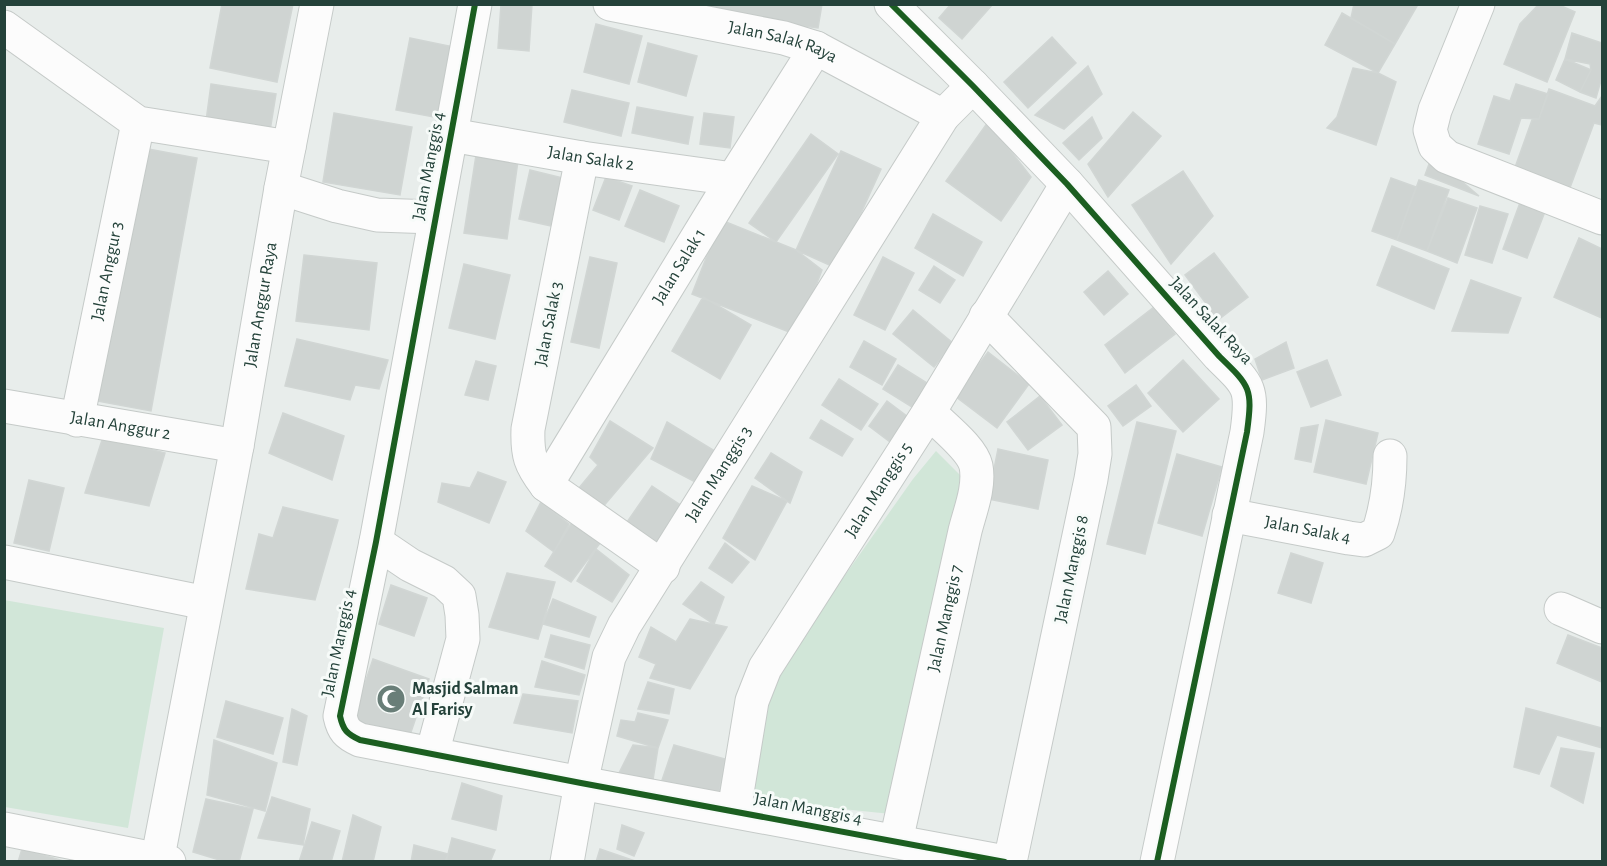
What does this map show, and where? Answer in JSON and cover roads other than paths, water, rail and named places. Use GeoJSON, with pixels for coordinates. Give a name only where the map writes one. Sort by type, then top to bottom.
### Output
{"type":"FeatureCollection","features":[{"type":"Feature","properties":{"kind":"street","name":"Jalan Anggur Raya"},"geometry":{"type":"LineString","coordinates":[[161,861],[206,603],[237,446],[281,188],[317,4]]}},
{"type":"Feature","properties":{"kind":"street","name":"Jalan Manggis 4"},"geometry":{"type":"LineString","coordinates":[[475,4],[376,542],[340,716],[343,728],[348,735],[360,740],[1005,861]]}},
{"type":"Feature","properties":{"kind":"street","name":"Jalan Salak Raya"},"geometry":{"type":"LineString","coordinates":[[610,4],[784,38],[816,48],[943,116]]}},
{"type":"Feature","properties":{"kind":"street","name":"Jalan Salak Raya"},"geometry":{"type":"LineString","coordinates":[[891,4],[1067,184],[1219,356],[1244,380],[1251,402],[1247,432],[1157,861]]}},
{"type":"Feature","properties":{"kind":"street"},"geometry":{"type":"LineString","coordinates":[[1478,4],[1434,110],[1430,130],[1435,146],[1447,157],[1602,218]]}},
{"type":"Feature","properties":{"kind":"street"},"geometry":{"type":"LineString","coordinates":[[4,27],[138,123],[289,147]]}},
{"type":"Feature","properties":{"kind":"street","name":"Jalan Salak 1"},"geometry":{"type":"LineString","coordinates":[[546,485],[733,178],[816,48]]}},
{"type":"Feature","properties":{"kind":"street","name":"Jalan Manggis 3"},"geometry":{"type":"LineString","coordinates":[[567,861],[581,783],[609,657],[624,626],[943,116],[973,86]]}},
{"type":"Feature","properties":{"kind":"street","name":"Jalan Anggur 3"},"geometry":{"type":"LineString","coordinates":[[76,420],[138,123]]}},
{"type":"Feature","properties":{"kind":"street","name":"Jalan Salak 2"},"geometry":{"type":"LineString","coordinates":[[451,135],[582,158],[733,178]]}},
{"type":"Feature","properties":{"kind":"street","name":"Jalan Salak 3"},"geometry":{"type":"LineString","coordinates":[[546,485],[533,468],[527,450],[528,429],[582,158]]}},
{"type":"Feature","properties":{"kind":"street","name":"Jalan Manggis 5"},"geometry":{"type":"LineString","coordinates":[[734,811],[752,701],[765,668],[929,412],[1067,184]]}},
{"type":"Feature","properties":{"kind":"street","name":"Jalan Manggis 4"},"geometry":{"type":"LineString","coordinates":[[281,188],[338,206],[377,215],[434,217]]}},
{"type":"Feature","properties":{"kind":"street","name":"Jalan Manggis 8"},"geometry":{"type":"LineString","coordinates":[[986,316],[1094,427],[1095,454],[1091,479],[1010,861]]}},
{"type":"Feature","properties":{"kind":"street","name":"Jalan Anggur 2"},"geometry":{"type":"LineString","coordinates":[[4,406],[237,446]]}},
{"type":"Feature","properties":{"kind":"street","name":"Jalan Manggis 7"},"geometry":{"type":"LineString","coordinates":[[896,841],[973,503],[976,479],[975,464],[966,449],[929,412]]}},
{"type":"Feature","properties":{"kind":"street","name":"Jalan Salak 4"},"geometry":{"type":"LineString","coordinates":[[1229,515],[1364,540],[1378,533],[1385,513],[1390,481],[1390,456]]}},
{"type":"Feature","properties":{"kind":"street"},"geometry":{"type":"LineString","coordinates":[[546,485],[663,567]]}},
{"type":"Feature","properties":{"kind":"street"},"geometry":{"type":"LineString","coordinates":[[376,542],[410,565],[444,582],[459,596],[463,639],[432,754]]}},
{"type":"Feature","properties":{"kind":"street"},"geometry":{"type":"LineString","coordinates":[[4,562],[206,603]]}},
{"type":"Feature","properties":{"kind":"street"},"geometry":{"type":"LineString","coordinates":[[1561,609],[1602,627]]}},
{"type":"Feature","properties":{"kind":"street"},"geometry":{"type":"LineString","coordinates":[[4,829],[161,861]]}},
{"type":"Feature","properties":{"kind":"place","name":"Masjid Salman Al Farisy"},"geometry":{"type":"Point","coordinates":[391,699]}}]}
